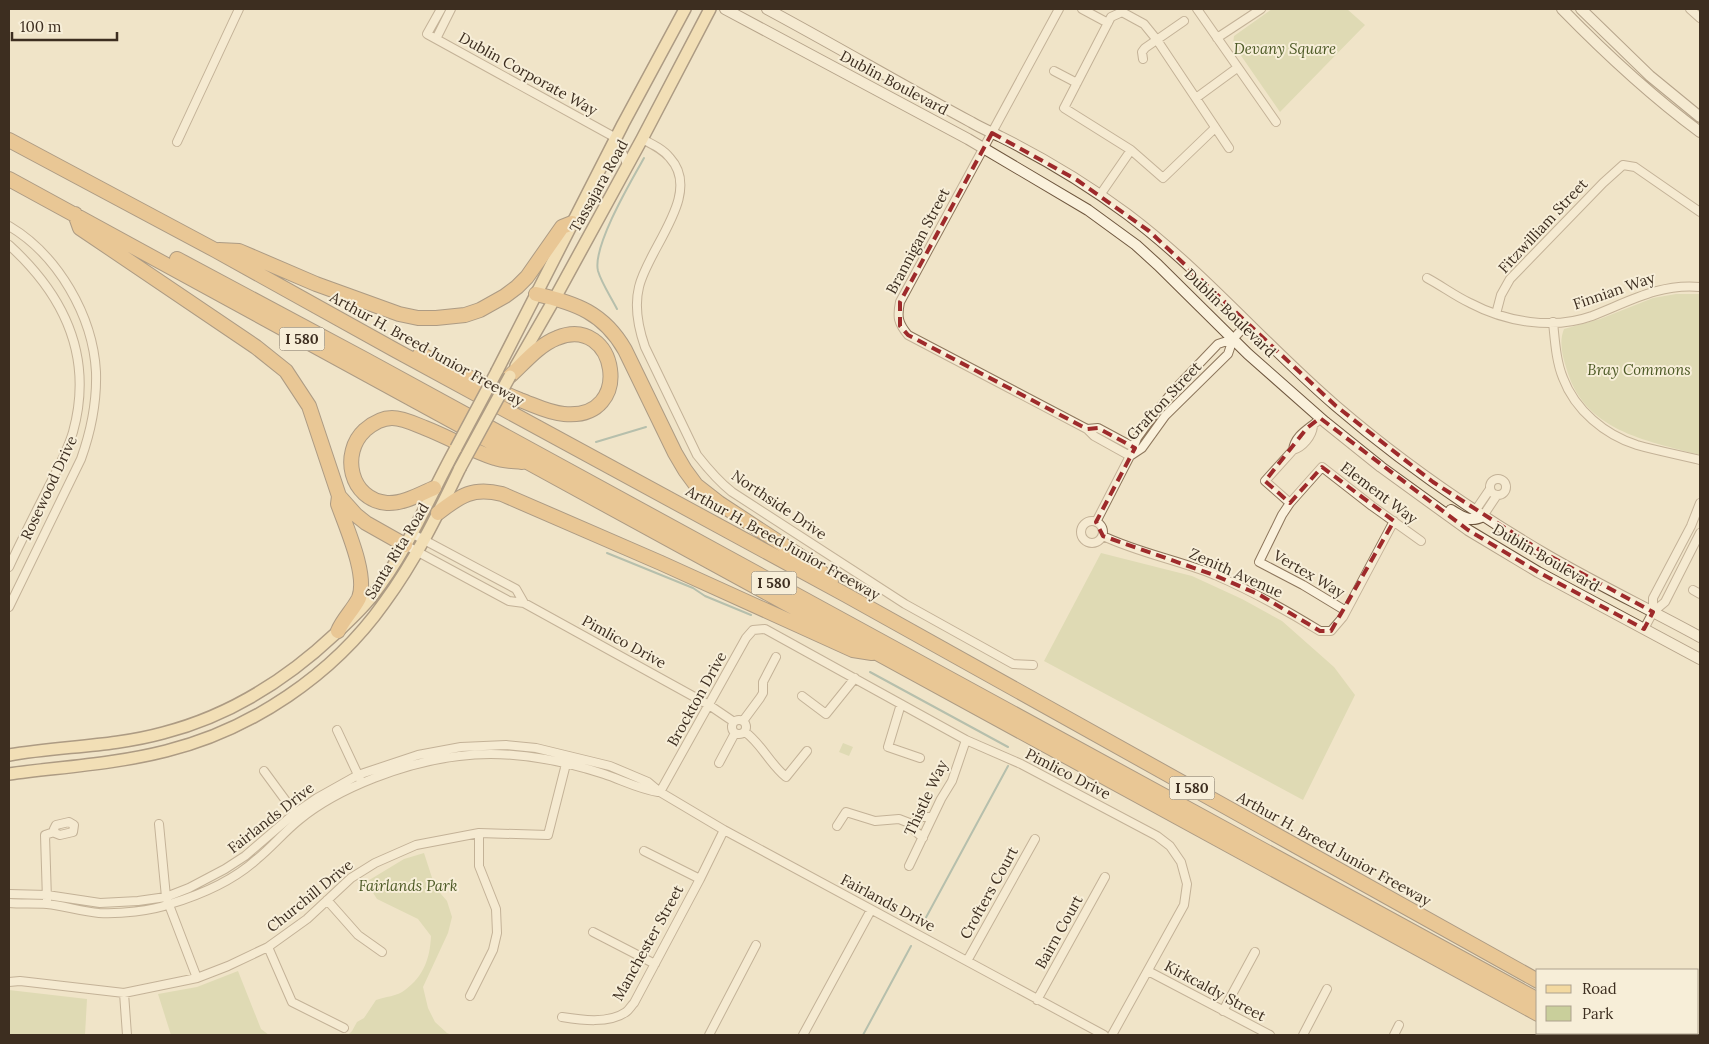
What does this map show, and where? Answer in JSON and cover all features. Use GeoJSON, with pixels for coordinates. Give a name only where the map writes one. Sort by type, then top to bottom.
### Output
{"type":"FeatureCollection","features":[{"type":"Feature","properties":{"kind":"highway","name":"Arthur H. Breed Junior Freeway"},"geometry":{"type":"LineString","coordinates":[[9,140],[215,250],[846,595],[1536,980]]}},
{"type":"Feature","properties":{"kind":"highway","name":"I 580"},"geometry":{"type":"LineString","coordinates":[[9,169],[366,360],[1536,999]]}},
{"type":"Feature","properties":{"kind":"highway","name":"I 580"},"geometry":{"type":"LineString","coordinates":[[9,179],[1536,1013]]}},
{"type":"Feature","properties":{"kind":"highway"},"geometry":{"type":"LineString","coordinates":[[75,214],[80,228],[256,347],[286,371],[309,406],[339,496],[366,523],[408,539]]}},
{"type":"Feature","properties":{"kind":"highway"},"geometry":{"type":"LineString","coordinates":[[215,250],[239,251],[399,314],[418,318],[436,318],[480,310],[505,296],[527,276],[562,227],[572,223]]}},
{"type":"Feature","properties":{"kind":"highway"},"geometry":{"type":"LineString","coordinates":[[536,294],[569,302],[596,317],[617,335],[675,453],[696,485],[718,503],[812,564],[846,595]]}},
{"type":"Feature","properties":{"kind":"highway"},"geometry":{"type":"LineString","coordinates":[[395,350],[415,352],[484,385],[544,409],[562,414],[581,413],[596,406],[603,399],[609,388],[612,370],[604,351],[594,341],[584,336],[572,334],[548,342],[504,374]]}},
{"type":"Feature","properties":{"kind":"highway"},"geometry":{"type":"LineString","coordinates":[[434,488],[393,503],[385,503],[373,499],[359,487],[353,477],[350,466],[351,454],[361,434],[379,420],[392,418],[408,421],[496,458],[530,463]]}},
{"type":"Feature","properties":{"kind":"highway"},"geometry":{"type":"LineString","coordinates":[[438,513],[456,498],[469,493],[488,490],[502,494],[854,650],[883,655]]}},
{"type":"Feature","properties":{"kind":"highway"},"geometry":{"type":"LineString","coordinates":[[338,631],[343,620],[358,599],[362,582],[360,570],[338,504],[339,496]]}},
{"type":"Feature","properties":{"kind":"main road","name":"Tassajara Road"},"geometry":{"type":"LineString","coordinates":[[504,374],[536,294],[684,9]]}},
{"type":"Feature","properties":{"kind":"main road","name":"Tassajara Road"},"geometry":{"type":"LineString","coordinates":[[504,374],[555,298],[642,139],[710,9]]}},
{"type":"Feature","properties":{"kind":"main road","name":"Dublin Boulevard"},"geometry":{"type":"LineString","coordinates":[[724,9],[983,148],[1065,195],[1112,226],[1158,265],[1233,339],[1321,418],[1401,481],[1476,534],[1538,572],[1700,660]]}},
{"type":"Feature","properties":{"kind":"main road","name":"Dublin Boulevard"},"geometry":{"type":"LineString","coordinates":[[767,9],[973,124],[1053,166],[1100,195],[1172,250],[1284,359],[1360,426],[1433,482],[1546,554],[1700,637]]}},
{"type":"Feature","properties":{"kind":"main road"},"geometry":{"type":"LineString","coordinates":[[1562,9],[1606,54],[1641,86],[1700,132]]}},
{"type":"Feature","properties":{"kind":"main road"},"geometry":{"type":"LineString","coordinates":[[1581,9],[1650,76],[1700,117]]}},
{"type":"Feature","properties":{"kind":"main road","name":"Santa Rita Road"},"geometry":{"type":"LineString","coordinates":[[9,755],[123,741],[162,734],[194,724],[248,700],[314,654],[357,614],[372,596],[408,539],[456,448],[504,374]]}},
{"type":"Feature","properties":{"kind":"main road","name":"Santa Rita Road"},"geometry":{"type":"LineString","coordinates":[[9,774],[128,759],[167,751],[200,740],[256,715],[303,685],[346,647],[383,605],[438,513],[504,374]]}},
{"type":"Feature","properties":{"kind":"main road"},"geometry":{"type":"LineString","coordinates":[[1401,481],[1463,518],[1474,520],[1479,513]]}},
{"type":"Feature","properties":{"kind":"street"},"geometry":{"type":"LineString","coordinates":[[177,142],[239,9]]}},
{"type":"Feature","properties":{"kind":"street","name":"Dublin Corporate Way"},"geometry":{"type":"LineString","coordinates":[[441,9],[427,34],[616,138]]}},
{"type":"Feature","properties":{"kind":"street"},"geometry":{"type":"LineString","coordinates":[[436,39],[451,9]]}},
{"type":"Feature","properties":{"kind":"street","name":"Brannigan Street"},"geometry":{"type":"LineString","coordinates":[[1059,9],[900,302],[898,313],[900,326],[908,336],[1087,429],[1094,436],[1130,456]]}},
{"type":"Feature","properties":{"kind":"street"},"geometry":{"type":"LineString","coordinates":[[1082,9],[1108,23]]}},
{"type":"Feature","properties":{"kind":"street"},"geometry":{"type":"LineString","coordinates":[[1197,9],[1276,122]]}},
{"type":"Feature","properties":{"kind":"street"},"geometry":{"type":"LineString","coordinates":[[1217,38],[1260,9]]}},
{"type":"Feature","properties":{"kind":"street"},"geometry":{"type":"LineString","coordinates":[[1690,9],[1700,18]]}},
{"type":"Feature","properties":{"kind":"street"},"geometry":{"type":"LineString","coordinates":[[1216,128],[1163,178],[1131,150],[1064,108],[1111,17],[1122,12],[1144,24],[1157,40],[1196,98],[1216,128],[1229,148]]}},
{"type":"Feature","properties":{"kind":"street"},"geometry":{"type":"LineString","coordinates":[[1143,58],[1142,52],[1145,48],[1184,20]]}},
{"type":"Feature","properties":{"kind":"street"},"geometry":{"type":"LineString","coordinates":[[1196,98],[1237,68]]}},
{"type":"Feature","properties":{"kind":"street"},"geometry":{"type":"LineString","coordinates":[[1054,71],[1077,83]]}},
{"type":"Feature","properties":{"kind":"street"},"geometry":{"type":"LineString","coordinates":[[616,138],[628,164]]}},
{"type":"Feature","properties":{"kind":"street","name":"Northside Drive"},"geometry":{"type":"LineString","coordinates":[[642,139],[660,148],[670,157],[678,170],[682,186],[680,200],[648,261],[639,288],[637,318],[645,347],[697,454],[707,468],[732,492],[905,604],[1013,664],[1033,665]]}},
{"type":"Feature","properties":{"kind":"street"},"geometry":{"type":"LineString","coordinates":[[1100,195],[1131,150]]}},
{"type":"Feature","properties":{"kind":"street","name":"Fitzwilliam Street"},"geometry":{"type":"LineString","coordinates":[[1496,314],[1501,295],[1510,279],[1603,183],[1623,165],[1635,167],[1700,212]]}},
{"type":"Feature","properties":{"kind":"street","name":"Rosewood Drive"},"geometry":{"type":"LineString","coordinates":[[9,226],[38,249],[72,292],[91,343],[96,380],[93,416],[89,437],[81,459],[9,607]]}},
{"type":"Feature","properties":{"kind":"street","name":"Rosewood Drive"},"geometry":{"type":"LineString","coordinates":[[9,244],[45,282],[57,300],[75,347],[79,372],[76,414],[73,432],[66,453],[9,567]]}},
{"type":"Feature","properties":{"kind":"street","name":"Finnian Way"},"geometry":{"type":"LineString","coordinates":[[1428,278],[1469,303],[1512,320],[1553,322],[1590,317],[1642,294],[1665,288],[1685,285],[1700,287]]}},
{"type":"Feature","properties":{"kind":"street"},"geometry":{"type":"LineString","coordinates":[[1553,322],[1558,362],[1563,380],[1592,420],[1611,433],[1636,445],[1700,460]]}},
{"type":"Feature","properties":{"kind":"street","name":"Grafton Street"},"geometry":{"type":"LineString","coordinates":[[1096,522],[1130,456],[1165,416],[1228,354],[1233,339],[1247,324]]}},
{"type":"Feature","properties":{"kind":"street","name":"Grafton Street"},"geometry":{"type":"LineString","coordinates":[[1136,449],[1137,438],[1175,389],[1218,344],[1233,339]]}},
{"type":"Feature","properties":{"kind":"street"},"geometry":{"type":"LineString","coordinates":[[1290,503],[1265,481],[1293,450],[1294,443],[1307,428],[1313,426],[1321,418]]}},
{"type":"Feature","properties":{"kind":"street","name":"Brannigan Street"},"geometry":{"type":"LineString","coordinates":[[1087,429],[1098,428],[1136,449]]}},
{"type":"Feature","properties":{"kind":"street","name":"Element Way"},"geometry":{"type":"LineString","coordinates":[[1290,503],[1322,467],[1421,541]]}},
{"type":"Feature","properties":{"kind":"street"},"geometry":{"type":"LineString","coordinates":[[1498,479],[1503,481],[1506,486],[1505,490],[1502,494],[1497,495],[1479,513],[1490,489],[1490,484],[1498,479]]}},
{"type":"Feature","properties":{"kind":"street"},"geometry":{"type":"LineString","coordinates":[[1490,489],[1497,495]]}},
{"type":"Feature","properties":{"kind":"street","name":"Vertex Way"},"geometry":{"type":"LineString","coordinates":[[1290,503],[1282,515],[1259,562],[1303,585],[1346,611]]}},
{"type":"Feature","properties":{"kind":"street"},"geometry":{"type":"LineString","coordinates":[[1653,612],[1653,598],[1691,526],[1700,503]]}},
{"type":"Feature","properties":{"kind":"street"},"geometry":{"type":"LineString","coordinates":[[1090,521],[1096,522],[1103,528],[1103,536],[1095,544],[1088,543],[1082,538],[1081,531],[1084,524],[1090,521]]}},
{"type":"Feature","properties":{"kind":"street"},"geometry":{"type":"LineString","coordinates":[[1346,611],[1394,521]]}},
{"type":"Feature","properties":{"kind":"street"},"geometry":{"type":"LineString","coordinates":[[1644,629],[1653,612],[1665,602],[1700,533]]}},
{"type":"Feature","properties":{"kind":"street","name":"Zenith Avenue"},"geometry":{"type":"LineString","coordinates":[[1103,536],[1126,546],[1216,576],[1260,595],[1320,631],[1331,632],[1346,611]]}},
{"type":"Feature","properties":{"kind":"street","name":"Pimlico Drive"},"geometry":{"type":"LineString","coordinates":[[408,539],[424,539],[516,589],[524,603]]}},
{"type":"Feature","properties":{"kind":"street","name":"Pimlico Drive"},"geometry":{"type":"LineString","coordinates":[[408,539],[417,551],[509,601],[524,603],[709,705],[734,722]]}},
{"type":"Feature","properties":{"kind":"street","name":"Pimlico Drive"},"geometry":{"type":"LineString","coordinates":[[765,629],[966,740],[1020,764],[1091,800],[1157,836],[1170,846],[1181,862],[1187,884],[1184,905],[1112,1035]]}},
{"type":"Feature","properties":{"kind":"street","name":"Brockton Drive"},"geometry":{"type":"LineString","coordinates":[[660,792],[746,638],[753,630],[765,629]]}},
{"type":"Feature","properties":{"kind":"street"},"geometry":{"type":"LineString","coordinates":[[743,721],[763,693],[763,682],[776,657]]}},
{"type":"Feature","properties":{"kind":"street"},"geometry":{"type":"LineString","coordinates":[[802,696],[826,714],[854,678]]}},
{"type":"Feature","properties":{"kind":"street"},"geometry":{"type":"LineString","coordinates":[[900,704],[888,747],[920,758]]}},
{"type":"Feature","properties":{"kind":"street"},"geometry":{"type":"LineString","coordinates":[[735,734],[732,728],[734,722],[737,720],[743,721]]}},
{"type":"Feature","properties":{"kind":"street"},"geometry":{"type":"LineString","coordinates":[[743,721],[747,728],[745,732]]}},
{"type":"Feature","properties":{"kind":"street"},"geometry":{"type":"LineString","coordinates":[[337,730],[360,779]]}},
{"type":"Feature","properties":{"kind":"street"},"geometry":{"type":"LineString","coordinates":[[735,734],[745,732]]}},
{"type":"Feature","properties":{"kind":"street"},"geometry":{"type":"LineString","coordinates":[[745,732],[752,737],[770,762],[786,776],[806,751]]}},
{"type":"Feature","properties":{"kind":"street"},"geometry":{"type":"LineString","coordinates":[[718,763],[735,734]]}},
{"type":"Feature","properties":{"kind":"street","name":"Thistle Way"},"geometry":{"type":"LineString","coordinates":[[909,866],[932,817],[952,781],[966,740]]}},
{"type":"Feature","properties":{"kind":"street","name":"Fairlands Drive"},"geometry":{"type":"LineString","coordinates":[[9,894],[48,895],[100,904],[166,897],[189,888],[245,856],[297,816],[334,797],[360,779],[418,755],[461,747],[506,745],[536,748],[610,766],[648,782],[660,792],[724,830],[1104,1035]]}},
{"type":"Feature","properties":{"kind":"street","name":"Fairlands Drive"},"geometry":{"type":"LineString","coordinates":[[360,779],[412,765],[459,756],[507,754],[534,757],[566,764],[604,774],[645,790],[660,792]]}},
{"type":"Feature","properties":{"kind":"street","name":"Churchill Drive"},"geometry":{"type":"LineString","coordinates":[[9,982],[20,981],[124,993],[197,978],[228,966],[268,947],[307,919],[351,878],[375,863],[416,845],[479,833],[548,835],[568,755]]}},
{"type":"Feature","properties":{"kind":"street"},"geometry":{"type":"LineString","coordinates":[[264,771],[297,816]]}},
{"type":"Feature","properties":{"kind":"street"},"geometry":{"type":"LineString","coordinates":[[837,826],[846,812],[875,821],[899,819],[912,824]]}},
{"type":"Feature","properties":{"kind":"street","name":"Fairlands Drive"},"geometry":{"type":"LineString","coordinates":[[9,903],[47,904],[100,913],[141,910],[169,905],[198,894],[234,875],[256,860],[297,816]]}},
{"type":"Feature","properties":{"kind":"street"},"geometry":{"type":"LineString","coordinates":[[912,824],[921,817],[932,817]]}},
{"type":"Feature","properties":{"kind":"street"},"geometry":{"type":"LineString","coordinates":[[160,824],[166,897],[197,978]]}},
{"type":"Feature","properties":{"kind":"street"},"geometry":{"type":"LineString","coordinates":[[912,824],[912,828],[923,838]]}},
{"type":"Feature","properties":{"kind":"street","name":"Manchester Street"},"geometry":{"type":"LineString","coordinates":[[562,1017],[580,1020],[607,1019],[627,1012],[655,964],[724,830]]}},
{"type":"Feature","properties":{"kind":"street"},"geometry":{"type":"LineString","coordinates":[[47,904],[45,835],[54,832]]}},
{"type":"Feature","properties":{"kind":"street"},"geometry":{"type":"LineString","coordinates":[[470,996],[493,950],[498,933],[496,910],[479,866],[479,833]]}},
{"type":"Feature","properties":{"kind":"street","name":"Crofters Court"},"geometry":{"type":"LineString","coordinates":[[967,961],[1035,838]]}},
{"type":"Feature","properties":{"kind":"street"},"geometry":{"type":"LineString","coordinates":[[644,851],[700,879]]}},
{"type":"Feature","properties":{"kind":"street","name":"Bairn Court"},"geometry":{"type":"LineString","coordinates":[[1037,1000],[1105,877]]}},
{"type":"Feature","properties":{"kind":"street"},"geometry":{"type":"LineString","coordinates":[[327,900],[358,935],[382,952]]}},
{"type":"Feature","properties":{"kind":"street"},"geometry":{"type":"LineString","coordinates":[[803,1035],[870,910]]}},
{"type":"Feature","properties":{"kind":"street"},"geometry":{"type":"LineString","coordinates":[[593,932],[655,964]]}},
{"type":"Feature","properties":{"kind":"street"},"geometry":{"type":"LineString","coordinates":[[709,1035],[756,945]]}},
{"type":"Feature","properties":{"kind":"street"},"geometry":{"type":"LineString","coordinates":[[268,947],[292,1002],[344,1028]]}},
{"type":"Feature","properties":{"kind":"street"},"geometry":{"type":"LineString","coordinates":[[1223,1011],[1255,952]]}},
{"type":"Feature","properties":{"kind":"street","name":"Kirkcaldy Street"},"geometry":{"type":"LineString","coordinates":[[1148,971],[1270,1035]]}},
{"type":"Feature","properties":{"kind":"street"},"geometry":{"type":"LineString","coordinates":[[1303,1035],[1327,989]]}},
{"type":"Feature","properties":{"kind":"street"},"geometry":{"type":"LineString","coordinates":[[124,993],[127,1035]]}},
{"type":"Feature","properties":{"kind":"street"},"geometry":{"type":"LineString","coordinates":[[1394,1035],[1399,1025]]}},
{"type":"Feature","properties":{"kind":"highlighted area"},"geometry":{"type":"Polygon","coordinates":[[[992,133],[1077,180],[1149,231],[1336,406],[1433,482],[1546,554],[1653,612],[1644,629],[1538,572],[1468,530],[1320,418],[1307,428],[1265,481],[1290,503],[1322,467],[1394,521],[1331,631],[1320,631],[1260,595],[1214,575],[1103,536],[1096,522],[1135,448],[1098,428],[1087,429],[908,335],[900,326],[900,302],[992,133]]]}},
{"type":"Feature","properties":{"kind":"green space","name":"Devany Square"},"geometry":{"type":"Polygon","coordinates":[[[1272,9],[1347,9],[1365,25],[1280,112],[1233,44],[1234,36],[1272,9]]]}},
{"type":"Feature","properties":{"kind":"green space","name":"Bray Commons"},"geometry":{"type":"Polygon","coordinates":[[[1676,294],[1700,294],[1700,455],[1638,437],[1601,419],[1586,406],[1574,389],[1562,353],[1561,343],[1564,329],[1600,319],[1653,298],[1676,294]]]}},
{"type":"Feature","properties":{"kind":"green space"},"geometry":{"type":"Polygon","coordinates":[[[1101,553],[1192,576],[1242,599],[1282,621],[1334,667],[1355,695],[1303,800],[1044,661],[1101,553]]]}},
{"type":"Feature","properties":{"kind":"green space"},"geometry":{"type":"Polygon","coordinates":[[[843,743],[853,747],[849,756],[839,752],[843,743]]]}},
{"type":"Feature","properties":{"kind":"green space","name":"Fairlands Park"},"geometry":{"type":"Polygon","coordinates":[[[424,853],[435,887],[447,901],[452,917],[448,933],[423,987],[428,1008],[435,1022],[452,1035],[348,1035],[357,1022],[364,1018],[376,1000],[405,990],[417,979],[425,966],[431,936],[418,919],[377,899],[366,882],[404,859],[424,853]]]}},
{"type":"Feature","properties":{"kind":"green space"},"geometry":{"type":"Polygon","coordinates":[[[238,971],[261,1029],[269,1035],[171,1035],[158,994],[197,987],[238,971]]]}},
{"type":"Feature","properties":{"kind":"green space"},"geometry":{"type":"Polygon","coordinates":[[[9,990],[87,999],[85,1035],[9,1035],[9,990]]]}},
{"type":"Feature","properties":{"kind":"waterway"},"geometry":{"type":"LineString","coordinates":[[617,309],[598,271],[598,260],[606,231],[644,158]]}},
{"type":"Feature","properties":{"kind":"waterway"},"geometry":{"type":"LineString","coordinates":[[596,442],[646,427]]}},
{"type":"Feature","properties":{"kind":"waterway"},"geometry":{"type":"LineString","coordinates":[[607,553],[693,588],[705,596],[751,615]]}},
{"type":"Feature","properties":{"kind":"waterway"},"geometry":{"type":"LineString","coordinates":[[870,672],[1008,747]]}},
{"type":"Feature","properties":{"kind":"waterway"},"geometry":{"type":"LineString","coordinates":[[923,923],[1008,766]]}},
{"type":"Feature","properties":{"kind":"waterway"},"geometry":{"type":"LineString","coordinates":[[863,1035],[911,946]]}}]}
